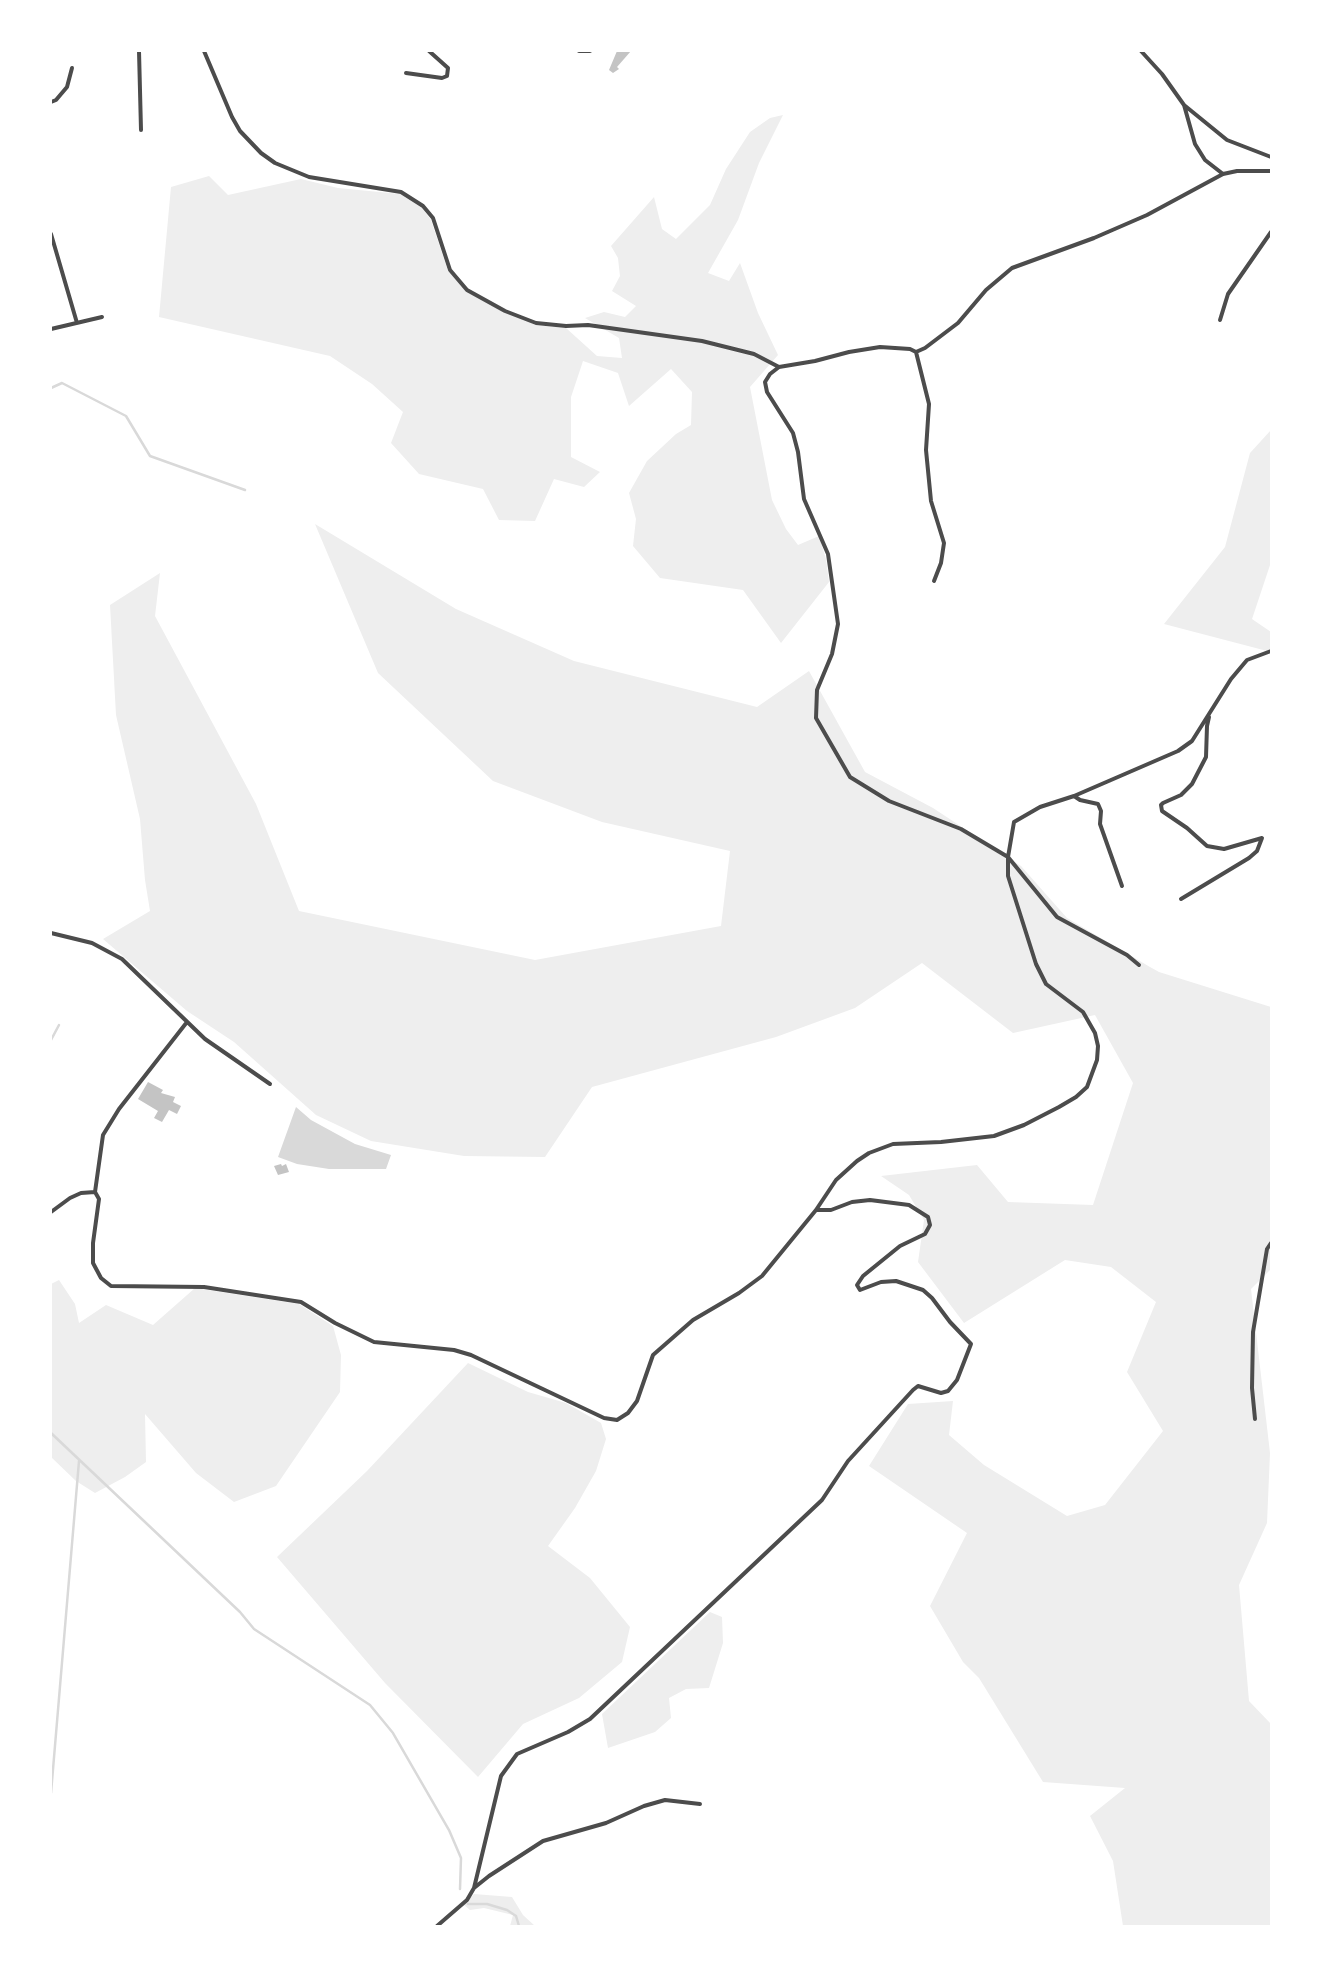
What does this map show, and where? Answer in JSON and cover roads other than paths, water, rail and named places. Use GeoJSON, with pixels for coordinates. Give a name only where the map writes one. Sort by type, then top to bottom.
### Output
{"type":"FeatureCollection","features":[{"type":"Feature","properties":{"kind":"street"},"geometry":{"type":"LineString","coordinates":[[139,51],[141,130]]}},
{"type":"Feature","properties":{"kind":"street"},"geometry":{"type":"LineString","coordinates":[[204,51],[232,117],[240,131],[261,153],[275,163],[309,177],[400,192],[423,206],[433,218],[450,270],[467,290],[536,323],[566,326],[588,325],[725,346],[754,354],[779,367]]}},
{"type":"Feature","properties":{"kind":"street"},"geometry":{"type":"LineString","coordinates":[[406,73],[442,78],[448,76],[448,68],[429,51]]}},
{"type":"Feature","properties":{"kind":"street"},"geometry":{"type":"LineString","coordinates":[[579,51],[590,51]]}},
{"type":"Feature","properties":{"kind":"street"},"geometry":{"type":"LineString","coordinates":[[1141,51],[1162,74],[1184,105],[1227,140],[1271,157]]}},
{"type":"Feature","properties":{"kind":"street"},"geometry":{"type":"LineString","coordinates":[[51,102],[56,100],[67,87],[72,68]]}},
{"type":"Feature","properties":{"kind":"street"},"geometry":{"type":"LineString","coordinates":[[1184,105],[1195,144],[1205,160],[1223,174]]}},
{"type":"Feature","properties":{"kind":"street"},"geometry":{"type":"LineString","coordinates":[[916,352],[944,336],[964,317],[986,290],[1012,268],[1094,238],[1146,215],[1223,174],[1237,170],[1271,171]]}},
{"type":"Feature","properties":{"kind":"street"},"geometry":{"type":"LineString","coordinates":[[1220,320],[1228,294],[1271,232]]}},
{"type":"Feature","properties":{"kind":"street"},"geometry":{"type":"LineString","coordinates":[[51,234],[77,323]]}},
{"type":"Feature","properties":{"kind":"street"},"geometry":{"type":"LineString","coordinates":[[51,329],[102,317]]}},
{"type":"Feature","properties":{"kind":"street"},"geometry":{"type":"LineString","coordinates":[[934,581],[941,563],[944,543],[931,501],[926,450],[929,404],[916,352],[910,349],[880,347],[779,367],[770,374],[765,382],[767,392],[793,433],[798,452],[804,499],[828,554],[838,624],[832,654],[817,690],[816,718],[850,777],[888,801],[961,829],[1008,856],[1057,917],[1127,955],[1139,965]]}},
{"type":"Feature","properties":{"kind":"street"},"geometry":{"type":"LineString","coordinates":[[187,1022],[119,1109],[104,1136],[95,1192],[99,1199],[92,1243],[93,1263],[101,1278],[111,1286],[204,1287],[301,1302],[335,1323],[374,1342],[454,1350],[471,1355],[604,1418],[613,1420],[628,1413],[637,1401],[653,1356],[693,1320],[739,1293],[762,1276],[816,1210],[841,1174],[869,1153],[893,1144],[941,1142],[994,1136],[1024,1125],[1059,1107],[1076,1097],[1087,1087],[1095,1071],[1097,1060],[1098,1046],[1095,1033],[1082,1012],[1046,984],[1036,964],[1008,876],[1008,856],[1014,822],[1018,817],[1040,807],[1074,796],[1178,751],[1192,741],[1247,660],[1271,651]]}},
{"type":"Feature","properties":{"kind":"street"},"geometry":{"type":"LineString","coordinates":[[1181,899],[1249,858],[1258,851],[1262,838],[1224,848],[1207,846],[1187,828],[1162,811],[1161,805],[1181,795],[1192,784],[1206,757],[1207,726],[1212,710]]}},
{"type":"Feature","properties":{"kind":"street"},"geometry":{"type":"LineString","coordinates":[[1074,796],[1080,800],[1098,804],[1101,811],[1100,824],[1122,886]]}},
{"type":"Feature","properties":{"kind":"street"},"geometry":{"type":"LineString","coordinates":[[51,933],[92,943],[122,959],[204,1039],[270,1084]]}},
{"type":"Feature","properties":{"kind":"street"},"geometry":{"type":"LineString","coordinates":[[51,1212],[70,1198],[81,1193],[95,1192]]}},
{"type":"Feature","properties":{"kind":"street"},"geometry":{"type":"LineString","coordinates":[[436,1926],[467,1900],[474,1888],[501,1776],[517,1754],[568,1732],[590,1719],[822,1500],[848,1461],[913,1390],[918,1386],[941,1393],[948,1391],[954,1386],[971,1344],[950,1322],[932,1298],[922,1290],[896,1280],[881,1282],[860,1290],[857,1285],[863,1276],[900,1246],[924,1234],[930,1225],[928,1217],[909,1205],[870,1200],[852,1202],[831,1210],[816,1210]]}},
{"type":"Feature","properties":{"kind":"street"},"geometry":{"type":"LineString","coordinates":[[1255,1419],[1252,1388],[1253,1332],[1267,1249],[1271,1243]]}},
{"type":"Feature","properties":{"kind":"street"},"geometry":{"type":"LineString","coordinates":[[474,1888],[543,1841],[606,1823],[644,1806],[665,1800],[700,1804]]}},
{"type":"Feature","properties":{"kind":"waterway"},"geometry":{"type":"LineString","coordinates":[[51,388],[62,383],[126,416],[150,456],[245,490]]}},
{"type":"Feature","properties":{"kind":"waterway"},"geometry":{"type":"LineString","coordinates":[[51,1040],[59,1025]]}},
{"type":"Feature","properties":{"kind":"waterway"},"geometry":{"type":"LineString","coordinates":[[51,1433],[240,1612],[254,1629],[370,1705],[393,1733],[449,1830],[461,1858],[460,1889]]}},
{"type":"Feature","properties":{"kind":"waterway"},"geometry":{"type":"LineString","coordinates":[[51,1793],[79,1461]]}},
{"type":"Feature","properties":{"kind":"waterway"},"geometry":{"type":"LineString","coordinates":[[468,1904],[487,1904],[507,1910],[516,1916],[519,1926]]}}]}
